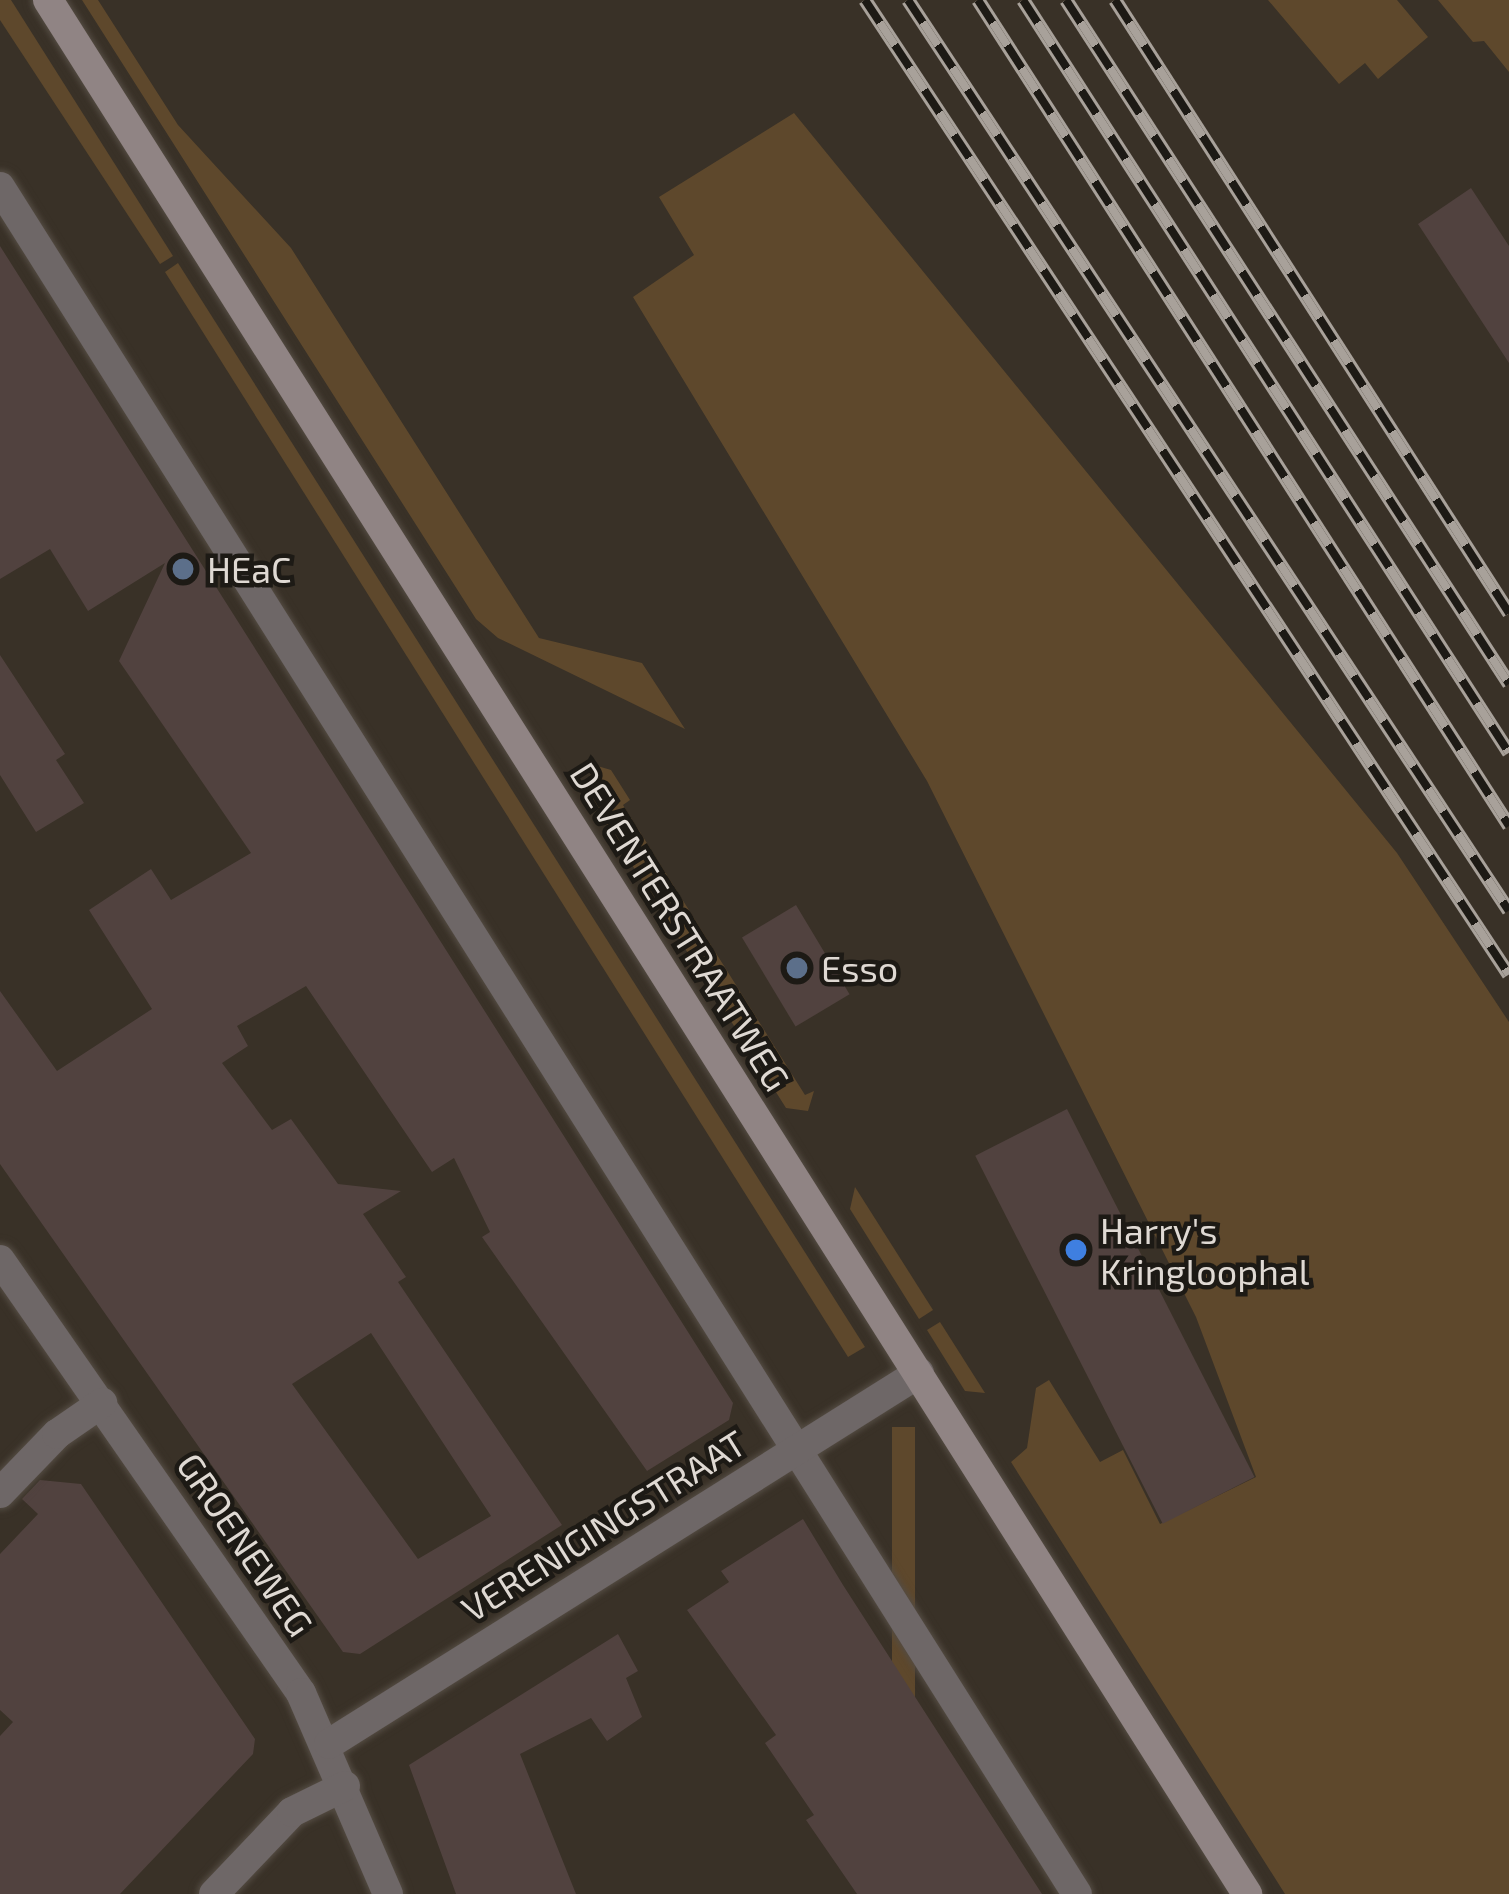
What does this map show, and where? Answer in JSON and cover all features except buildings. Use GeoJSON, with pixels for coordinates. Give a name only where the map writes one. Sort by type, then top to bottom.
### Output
{"type":"FeatureCollection","features":[{"type":"Feature","properties":{"kind":"street","name":"DEVENTERSTRAATWEG"},"geometry":{"type":"LineString","coordinates":[[48,0],[1247,1894]]}},
{"type":"Feature","properties":{"kind":"street"},"geometry":{"type":"LineString","coordinates":[[0,188],[1078,1894]]}},
{"type":"Feature","properties":{"kind":"street","name":"GROENEWEG"},"geometry":{"type":"LineString","coordinates":[[0,1260],[102,1402],[329,1744],[388,1894]]}},
{"type":"Feature","properties":{"kind":"street","name":"VERENIGINGSTRAAT"},"geometry":{"type":"LineString","coordinates":[[329,1744],[919,1372]]}},
{"type":"Feature","properties":{"kind":"street"},"geometry":{"type":"LineString","coordinates":[[0,1493],[57,1434],[102,1402]]}},
{"type":"Feature","properties":{"kind":"street"},"geometry":{"type":"LineString","coordinates":[[214,1894],[292,1812],[345,1786]]}},
{"type":"Feature","properties":{"kind":"shaded area"},"geometry":{"type":"Polygon","coordinates":[[[0,0],[11,0],[173,256],[160,264],[0,20],[0,0]]]}},
{"type":"Feature","properties":{"kind":"shaded area"},"geometry":{"type":"Polygon","coordinates":[[[82,0],[98,0],[178,125],[291,248],[539,638],[642,663],[685,729],[498,638],[476,619],[82,0]]]}},
{"type":"Feature","properties":{"kind":"shaded area"},"geometry":{"type":"Polygon","coordinates":[[[1268,0],[1397,0],[1428,37],[1378,79],[1365,63],[1339,84],[1268,0]]]}},
{"type":"Feature","properties":{"kind":"shaded area"},"geometry":{"type":"Polygon","coordinates":[[[1438,0],[1509,0],[1509,72],[1484,41],[1473,42],[1438,0]]]}},
{"type":"Feature","properties":{"kind":"shaded area"},"geometry":{"type":"Polygon","coordinates":[[[794,113],[1397,853],[1509,1022],[1509,1894],[1285,1894],[1011,1462],[1027,1448],[1036,1388],[1049,1380],[1100,1462],[1123,1450],[1160,1524],[1256,1477],[1196,1317],[927,781],[633,297],[694,255],[659,197],[794,113]]]}},
{"type":"Feature","properties":{"kind":"shaded area"},"geometry":{"type":"Polygon","coordinates":[[[178,263],[865,1347],[848,1357],[165,272],[178,263]]]}},
{"type":"Feature","properties":{"kind":"shaded area"},"geometry":{"type":"Polygon","coordinates":[[[594,765],[611,770],[630,800],[623,805],[805,1095],[814,1091],[808,1111],[786,1108],[584,789],[594,765]]]}},
{"type":"Feature","properties":{"kind":"shaded area"},"geometry":{"type":"Polygon","coordinates":[[[855,1187],[933,1310],[919,1319],[850,1209],[855,1187]]]}},
{"type":"Feature","properties":{"kind":"shaded area"},"geometry":{"type":"Polygon","coordinates":[[[940,1322],[985,1393],[965,1391],[927,1330],[940,1322]]]}},
{"type":"Feature","properties":{"kind":"shaded area"},"geometry":{"type":"Polygon","coordinates":[[[892,1427],[915,1427],[915,1894],[892,1894],[892,1427]]]}},
{"type":"Feature","properties":{"kind":"railway"},"geometry":{"type":"LineString","coordinates":[[865,0],[1509,975]]}},
{"type":"Feature","properties":{"kind":"railway"},"geometry":{"type":"LineString","coordinates":[[908,0],[1509,911]]}},
{"type":"Feature","properties":{"kind":"railway"},"geometry":{"type":"LineString","coordinates":[[978,0],[1509,826]]}},
{"type":"Feature","properties":{"kind":"railway"},"geometry":{"type":"LineString","coordinates":[[1023,0],[1509,753]]}},
{"type":"Feature","properties":{"kind":"railway"},"geometry":{"type":"LineString","coordinates":[[1066,0],[1509,684]]}},
{"type":"Feature","properties":{"kind":"railway"},"geometry":{"type":"LineString","coordinates":[[1115,0],[1509,613]]}},
{"type":"Feature","properties":{"kind":"place","name":"HEaC"},"geometry":{"type":"Point","coordinates":[183,569]}},
{"type":"Feature","properties":{"kind":"place","name":"Esso"},"geometry":{"type":"Point","coordinates":[797,968]}},
{"type":"Feature","properties":{"kind":"place","name":"Harry's Kringloophal"},"geometry":{"type":"Point","coordinates":[1076,1250]}}]}
